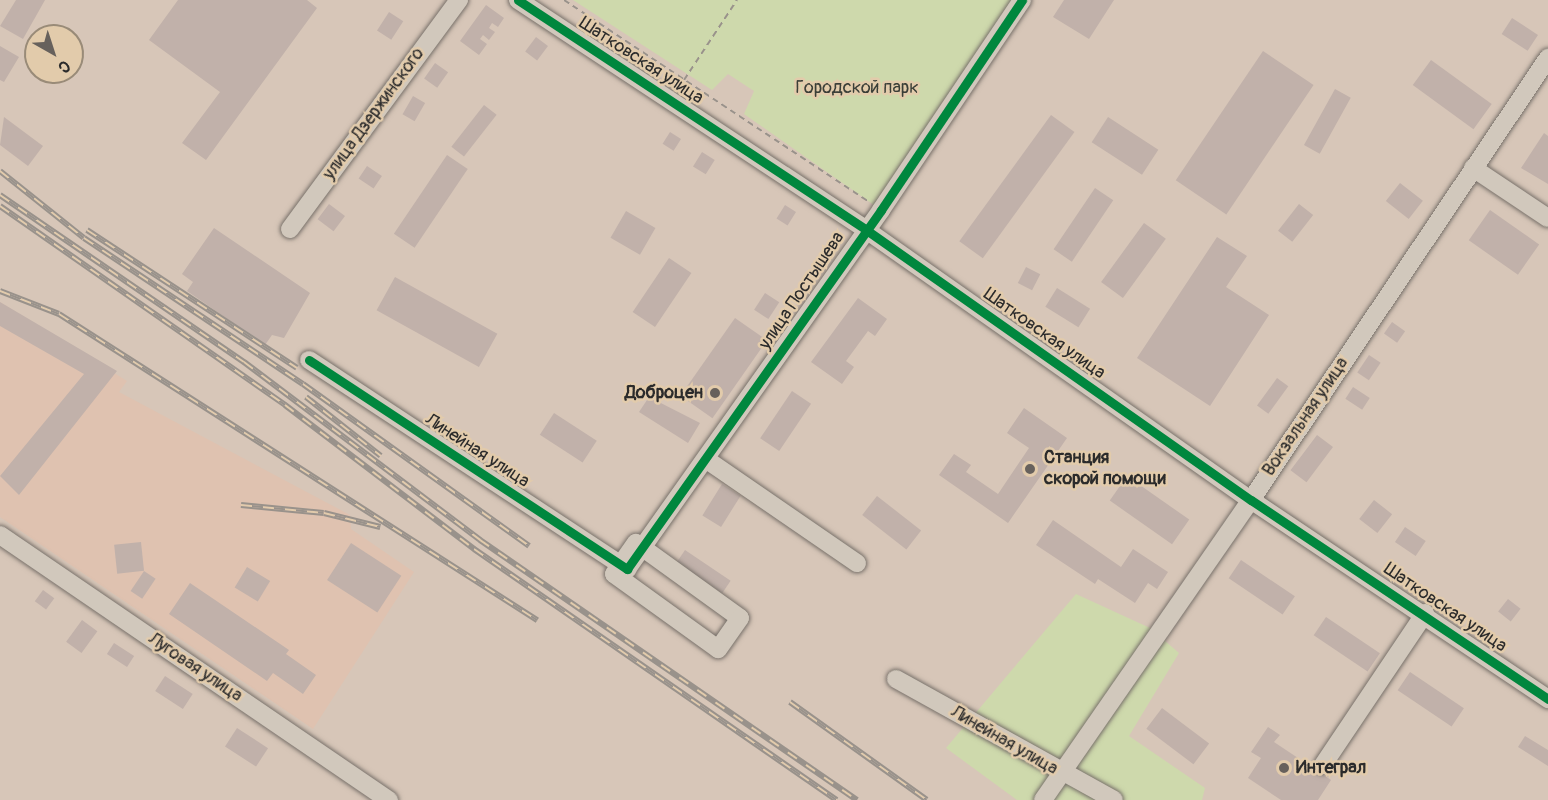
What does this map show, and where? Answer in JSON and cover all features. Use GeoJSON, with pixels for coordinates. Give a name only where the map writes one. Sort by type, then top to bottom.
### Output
{"type":"FeatureCollection","features":[{"type":"Feature","properties":{"kind":"street","name":"улица Дзержинского"},"geometry":{"type":"LineString","coordinates":[[290,229],[459,0]]}},
{"type":"Feature","properties":{"kind":"street","name":"Шатковская улица"},"geometry":{"type":"LineString","coordinates":[[518,0],[865,229],[1251,500],[1425,613],[1548,699]]}},
{"type":"Feature","properties":{"kind":"street","name":"улица Постышева"},"geometry":{"type":"LineString","coordinates":[[624,567],[645,549],[865,229],[881,210],[1022,0]]}},
{"type":"Feature","properties":{"kind":"street","name":"Вокзальная улица"},"geometry":{"type":"LineString","coordinates":[[1043,800],[1059,773],[1251,500],[1548,58]]}},
{"type":"Feature","properties":{"kind":"street"},"geometry":{"type":"LineString","coordinates":[[1473,168],[1548,218]]}},
{"type":"Feature","properties":{"kind":"street","name":"Линейная улица"},"geometry":{"type":"LineString","coordinates":[[309,360],[624,567]]}},
{"type":"Feature","properties":{"kind":"street"},"geometry":{"type":"LineString","coordinates":[[707,460],[856,562]]}},
{"type":"Feature","properties":{"kind":"street","name":"Луговая улица"},"geometry":{"type":"LineString","coordinates":[[0,535],[389,800]]}},
{"type":"Feature","properties":{"kind":"street"},"geometry":{"type":"LineString","coordinates":[[624,567],[614,574],[718,650],[740,618],[645,549]]}},
{"type":"Feature","properties":{"kind":"street"},"geometry":{"type":"LineString","coordinates":[[1323,765],[1425,613]]}},
{"type":"Feature","properties":{"kind":"street","name":"Линейная улица"},"geometry":{"type":"LineString","coordinates":[[896,679],[1059,773],[1114,800]]}},
{"type":"Feature","properties":{"kind":"path"},"geometry":{"type":"LineString","coordinates":[[564,0],[881,210]]}},
{"type":"Feature","properties":{"kind":"path"},"geometry":{"type":"LineString","coordinates":[[684,80],[737,0]]}},
{"type":"Feature","properties":{"kind":"shaded area"},"geometry":{"type":"Polygon","coordinates":[[[0,302],[127,381],[119,392],[350,515],[351,529],[414,572],[313,729],[0,517],[0,302]]]}},
{"type":"Feature","properties":{"kind":"green space","name":"Городской парк"},"geometry":{"type":"Polygon","coordinates":[[[573,0],[1022,0],[881,210],[744,114],[754,91],[728,74],[712,90],[573,0]]]}},
{"type":"Feature","properties":{"kind":"green space"},"geometry":{"type":"Polygon","coordinates":[[[1076,594],[1150,628],[1179,653],[1129,736],[1205,788],[1202,800],[1017,800],[946,748],[1076,594]]]}},
{"type":"Feature","properties":{"kind":"building"},"geometry":{"type":"Polygon","coordinates":[[[16,0],[45,0],[31,24],[24,24],[23,39],[0,26],[16,0]]]}},
{"type":"Feature","properties":{"kind":"building"},"geometry":{"type":"Polygon","coordinates":[[[178,0],[307,0],[317,8],[206,160],[182,143],[220,92],[149,40],[178,0]]]}},
{"type":"Feature","properties":{"kind":"building"},"geometry":{"type":"Polygon","coordinates":[[[1064,0],[1114,0],[1089,39],[1053,17],[1064,0]]]}},
{"type":"Feature","properties":{"kind":"building"},"geometry":{"type":"Polygon","coordinates":[[[486,5],[504,18],[498,27],[492,23],[489,28],[495,32],[489,40],[483,35],[480,39],[487,44],[479,55],[460,41],[486,5]]]}},
{"type":"Feature","properties":{"kind":"building"},"geometry":{"type":"Polygon","coordinates":[[[389,12],[403,21],[391,40],[377,30],[389,12]]]}},
{"type":"Feature","properties":{"kind":"building"},"geometry":{"type":"Polygon","coordinates":[[[1512,18],[1538,35],[1528,51],[1502,34],[1512,18]]]}},
{"type":"Feature","properties":{"kind":"building"},"geometry":{"type":"Polygon","coordinates":[[[536,37],[548,46],[537,60],[525,51],[536,37]]]}},
{"type":"Feature","properties":{"kind":"building"},"geometry":{"type":"Polygon","coordinates":[[[0,46],[19,57],[4,82],[0,80],[0,46]]]}},
{"type":"Feature","properties":{"kind":"building"},"geometry":{"type":"Polygon","coordinates":[[[1263,51],[1314,85],[1226,214],[1176,180],[1263,51]]]}},
{"type":"Feature","properties":{"kind":"building"},"geometry":{"type":"Polygon","coordinates":[[[1431,60],[1492,104],[1473,129],[1413,85],[1431,60]]]}},
{"type":"Feature","properties":{"kind":"building"},"geometry":{"type":"Polygon","coordinates":[[[435,63],[448,72],[437,88],[424,79],[435,63]]]}},
{"type":"Feature","properties":{"kind":"building"},"geometry":{"type":"Polygon","coordinates":[[[1335,89],[1351,98],[1320,154],[1304,145],[1335,89]]]}},
{"type":"Feature","properties":{"kind":"building"},"geometry":{"type":"Polygon","coordinates":[[[413,96],[425,103],[415,121],[402,114],[413,96]]]}},
{"type":"Feature","properties":{"kind":"building"},"geometry":{"type":"Polygon","coordinates":[[[484,105],[497,115],[464,157],[451,147],[484,105]]]}},
{"type":"Feature","properties":{"kind":"building"},"geometry":{"type":"Polygon","coordinates":[[[1051,115],[1074,132],[983,258],[959,241],[1051,115]]]}},
{"type":"Feature","properties":{"kind":"building"},"geometry":{"type":"Polygon","coordinates":[[[4,117],[43,146],[28,166],[0,145],[4,117]]]}},
{"type":"Feature","properties":{"kind":"building"},"geometry":{"type":"Polygon","coordinates":[[[1108,117],[1158,150],[1142,175],[1092,142],[1108,117]]]}},
{"type":"Feature","properties":{"kind":"building"},"geometry":{"type":"Polygon","coordinates":[[[670,132],[681,139],[674,151],[663,144],[670,132]]]}},
{"type":"Feature","properties":{"kind":"building"},"geometry":{"type":"Polygon","coordinates":[[[1544,133],[1548,136],[1548,184],[1521,168],[1544,133]]]}},
{"type":"Feature","properties":{"kind":"building"},"geometry":{"type":"Polygon","coordinates":[[[702,152],[715,160],[706,174],[693,166],[702,152]]]}},
{"type":"Feature","properties":{"kind":"building"},"geometry":{"type":"Polygon","coordinates":[[[447,155],[468,169],[415,248],[394,234],[447,155]]]}},
{"type":"Feature","properties":{"kind":"building"},"geometry":{"type":"Polygon","coordinates":[[[367,166],[382,176],[374,189],[359,178],[367,166]]]}},
{"type":"Feature","properties":{"kind":"building"},"geometry":{"type":"Polygon","coordinates":[[[1400,183],[1423,201],[1409,219],[1386,201],[1400,183]]]}},
{"type":"Feature","properties":{"kind":"building"},"geometry":{"type":"Polygon","coordinates":[[[1095,188],[1113,200],[1072,262],[1054,249],[1095,188]]]}},
{"type":"Feature","properties":{"kind":"building"},"geometry":{"type":"Polygon","coordinates":[[[329,204],[345,216],[334,231],[318,219],[329,204]]]}},
{"type":"Feature","properties":{"kind":"building"},"geometry":{"type":"Polygon","coordinates":[[[1299,204],[1313,215],[1292,242],[1278,231],[1299,204]]]}},
{"type":"Feature","properties":{"kind":"building"},"geometry":{"type":"Polygon","coordinates":[[[785,205],[796,212],[788,225],[777,219],[785,205]]]}},
{"type":"Feature","properties":{"kind":"building"},"geometry":{"type":"Polygon","coordinates":[[[1490,210],[1539,244],[1518,275],[1469,240],[1490,210]]]}},
{"type":"Feature","properties":{"kind":"building"},"geometry":{"type":"Polygon","coordinates":[[[626,211],[655,228],[640,255],[610,238],[626,211]]]}},
{"type":"Feature","properties":{"kind":"building"},"geometry":{"type":"Polygon","coordinates":[[[1144,223],[1166,239],[1123,298],[1101,282],[1144,223]]]}},
{"type":"Feature","properties":{"kind":"building"},"geometry":{"type":"Polygon","coordinates":[[[214,228],[310,293],[284,338],[272,335],[265,345],[187,291],[193,282],[182,274],[214,228]]]}},
{"type":"Feature","properties":{"kind":"building"},"geometry":{"type":"Polygon","coordinates":[[[1217,237],[1247,256],[1226,287],[1269,315],[1210,406],[1137,358],[1217,237]]]}},
{"type":"Feature","properties":{"kind":"building"},"geometry":{"type":"Polygon","coordinates":[[[669,258],[691,273],[655,327],[633,312],[669,258]]]}},
{"type":"Feature","properties":{"kind":"building"},"geometry":{"type":"Polygon","coordinates":[[[1026,267],[1040,274],[1032,290],[1018,283],[1026,267]]]}},
{"type":"Feature","properties":{"kind":"building"},"geometry":{"type":"Polygon","coordinates":[[[395,277],[497,334],[479,367],[377,310],[395,277]]]}},
{"type":"Feature","properties":{"kind":"building"},"geometry":{"type":"Polygon","coordinates":[[[1057,288],[1090,309],[1078,327],[1045,307],[1057,288]]]}},
{"type":"Feature","properties":{"kind":"building"},"geometry":{"type":"Polygon","coordinates":[[[765,293],[779,302],[768,319],[754,310],[765,293]]]}},
{"type":"Feature","properties":{"kind":"building"},"geometry":{"type":"Polygon","coordinates":[[[858,298],[887,319],[875,336],[868,331],[846,361],[854,367],[842,384],[811,362],[858,298]]]}},
{"type":"Feature","properties":{"kind":"building"},"geometry":{"type":"Polygon","coordinates":[[[0,302],[117,371],[19,495],[0,476],[84,374],[0,326],[0,302]]]}},
{"type":"Feature","properties":{"kind":"building"},"geometry":{"type":"Polygon","coordinates":[[[735,318],[767,340],[712,418],[681,396],[735,318]]]}},
{"type":"Feature","properties":{"kind":"building"},"geometry":{"type":"Polygon","coordinates":[[[1392,322],[1405,331],[1397,343],[1384,333],[1392,322]]]}},
{"type":"Feature","properties":{"kind":"building"},"geometry":{"type":"Polygon","coordinates":[[[1369,355],[1381,363],[1369,380],[1357,372],[1369,355]]]}},
{"type":"Feature","properties":{"kind":"building"},"geometry":{"type":"Polygon","coordinates":[[[1277,378],[1288,386],[1268,414],[1257,406],[1277,378]]]}},
{"type":"Feature","properties":{"kind":"building"},"geometry":{"type":"Polygon","coordinates":[[[1353,387],[1370,398],[1362,410],[1345,399],[1353,387]]]}},
{"type":"Feature","properties":{"kind":"building"},"geometry":{"type":"Polygon","coordinates":[[[792,391],[811,404],[779,451],[760,438],[792,391]]]}},
{"type":"Feature","properties":{"kind":"building"},"geometry":{"type":"Polygon","coordinates":[[[649,397],[700,423],[688,443],[639,412],[649,397]]]}},
{"type":"Feature","properties":{"kind":"building","name":"Станция скорой помощи"},"geometry":{"type":"Polygon","coordinates":[[[1024,408],[1067,438],[1008,523],[939,475],[954,454],[971,465],[966,472],[998,494],[1029,448],[1007,433],[1024,408]]]}},
{"type":"Feature","properties":{"kind":"building"},"geometry":{"type":"Polygon","coordinates":[[[554,413],[597,441],[583,463],[540,435],[554,413]]]}},
{"type":"Feature","properties":{"kind":"building"},"geometry":{"type":"Polygon","coordinates":[[[1317,435],[1333,447],[1306,482],[1291,470],[1317,435]]]}},
{"type":"Feature","properties":{"kind":"building"},"geometry":{"type":"Polygon","coordinates":[[[1127,476],[1189,520],[1172,544],[1110,501],[1127,476]]]}},
{"type":"Feature","properties":{"kind":"building"},"geometry":{"type":"Polygon","coordinates":[[[722,484],[741,496],[721,527],[702,515],[722,484]]]}},
{"type":"Feature","properties":{"kind":"building"},"geometry":{"type":"Polygon","coordinates":[[[877,496],[921,530],[906,549],[862,515],[877,496]]]}},
{"type":"Feature","properties":{"kind":"building"},"geometry":{"type":"Polygon","coordinates":[[[1374,500],[1392,514],[1377,533],[1359,519],[1374,500]]]}},
{"type":"Feature","properties":{"kind":"building"},"geometry":{"type":"Polygon","coordinates":[[[1053,520],[1121,567],[1133,549],[1168,572],[1157,589],[1148,583],[1135,603],[1098,579],[1095,584],[1036,545],[1053,520]]]}},
{"type":"Feature","properties":{"kind":"building"},"geometry":{"type":"Polygon","coordinates":[[[1405,527],[1426,541],[1416,556],[1395,542],[1405,527]]]}},
{"type":"Feature","properties":{"kind":"building"},"geometry":{"type":"Polygon","coordinates":[[[141,542],[144,571],[117,574],[114,545],[141,542]]]}},
{"type":"Feature","properties":{"kind":"building"},"geometry":{"type":"Polygon","coordinates":[[[351,543],[401,576],[377,613],[327,580],[351,543]]]}},
{"type":"Feature","properties":{"kind":"building"},"geometry":{"type":"Polygon","coordinates":[[[685,550],[731,581],[722,593],[677,562],[685,550]]]}},
{"type":"Feature","properties":{"kind":"building"},"geometry":{"type":"Polygon","coordinates":[[[1241,560],[1295,596],[1283,615],[1229,578],[1241,560]]]}},
{"type":"Feature","properties":{"kind":"building"},"geometry":{"type":"Polygon","coordinates":[[[247,567],[270,581],[258,601],[235,588],[247,567]]]}},
{"type":"Feature","properties":{"kind":"building"},"geometry":{"type":"Polygon","coordinates":[[[144,571],[156,579],[142,599],[131,591],[144,571]]]}},
{"type":"Feature","properties":{"kind":"building"},"geometry":{"type":"Polygon","coordinates":[[[190,583],[289,650],[286,654],[316,675],[303,694],[273,673],[267,681],[169,614],[190,583]]]}},
{"type":"Feature","properties":{"kind":"building"},"geometry":{"type":"Polygon","coordinates":[[[43,590],[54,598],[46,610],[35,601],[43,590]]]}},
{"type":"Feature","properties":{"kind":"building"},"geometry":{"type":"Polygon","coordinates":[[[1508,599],[1521,609],[1511,621],[1498,612],[1508,599]]]}},
{"type":"Feature","properties":{"kind":"building"},"geometry":{"type":"Polygon","coordinates":[[[1326,617],[1380,653],[1368,672],[1314,635],[1326,617]]]}},
{"type":"Feature","properties":{"kind":"building"},"geometry":{"type":"Polygon","coordinates":[[[82,620],[97,631],[82,653],[66,642],[82,620]]]}},
{"type":"Feature","properties":{"kind":"building"},"geometry":{"type":"Polygon","coordinates":[[[114,643],[134,656],[127,667],[107,654],[114,643]]]}},
{"type":"Feature","properties":{"kind":"building"},"geometry":{"type":"Polygon","coordinates":[[[1410,672],[1464,708],[1452,727],[1398,690],[1410,672]]]}},
{"type":"Feature","properties":{"kind":"building"},"geometry":{"type":"Polygon","coordinates":[[[165,676],[193,694],[183,709],[155,691],[165,676]]]}},
{"type":"Feature","properties":{"kind":"building"},"geometry":{"type":"Polygon","coordinates":[[[1162,708],[1209,744],[1193,764],[1146,729],[1162,708]]]}},
{"type":"Feature","properties":{"kind":"building","name":"Интеграл"},"geometry":{"type":"Polygon","coordinates":[[[1268,727],[1280,735],[1274,742],[1331,780],[1318,800],[1281,800],[1248,778],[1261,758],[1251,752],[1268,727]]]}},
{"type":"Feature","properties":{"kind":"building"},"geometry":{"type":"Polygon","coordinates":[[[237,728],[268,748],[256,767],[225,746],[237,728]]]}},
{"type":"Feature","properties":{"kind":"building"},"geometry":{"type":"Polygon","coordinates":[[[1525,736],[1548,750],[1548,766],[1518,747],[1525,736]]]}},
{"type":"Feature","properties":{"kind":"railway"},"geometry":{"type":"LineString","coordinates":[[0,171],[84,238],[303,384],[529,546]]}},
{"type":"Feature","properties":{"kind":"railway"},"geometry":{"type":"LineString","coordinates":[[0,195],[244,362],[480,540],[857,800]]}},
{"type":"Feature","properties":{"kind":"railway"},"geometry":{"type":"LineString","coordinates":[[0,206],[285,405],[474,549],[837,800]]}},
{"type":"Feature","properties":{"kind":"railway"},"geometry":{"type":"LineString","coordinates":[[87,230],[297,368]]}},
{"type":"Feature","properties":{"kind":"railway"},"geometry":{"type":"LineString","coordinates":[[0,291],[59,314],[537,620]]}},
{"type":"Feature","properties":{"kind":"railway"},"geometry":{"type":"LineString","coordinates":[[306,397],[381,456]]}},
{"type":"Feature","properties":{"kind":"railway"},"geometry":{"type":"LineString","coordinates":[[241,505],[324,513],[380,527]]}},
{"type":"Feature","properties":{"kind":"railway"},"geometry":{"type":"LineString","coordinates":[[790,702],[927,800]]}},
{"type":"Feature","properties":{"kind":"cycle path"},"geometry":{"type":"LineString","coordinates":[[518,0],[865,229],[1251,500],[1548,699]]}},
{"type":"Feature","properties":{"kind":"cycle path"},"geometry":{"type":"LineString","coordinates":[[309,360],[627,569],[881,210],[1022,0]]}},
{"type":"Feature","properties":{"kind":"place","name":"Доброцен"},"geometry":{"type":"Point","coordinates":[715,393]}},
{"type":"Feature","properties":{"kind":"place","name":"Станция скорой помощи"},"geometry":{"type":"Point","coordinates":[1030,469]}},
{"type":"Feature","properties":{"kind":"place","name":"Интеграл"},"geometry":{"type":"Point","coordinates":[1284,768]}}]}
